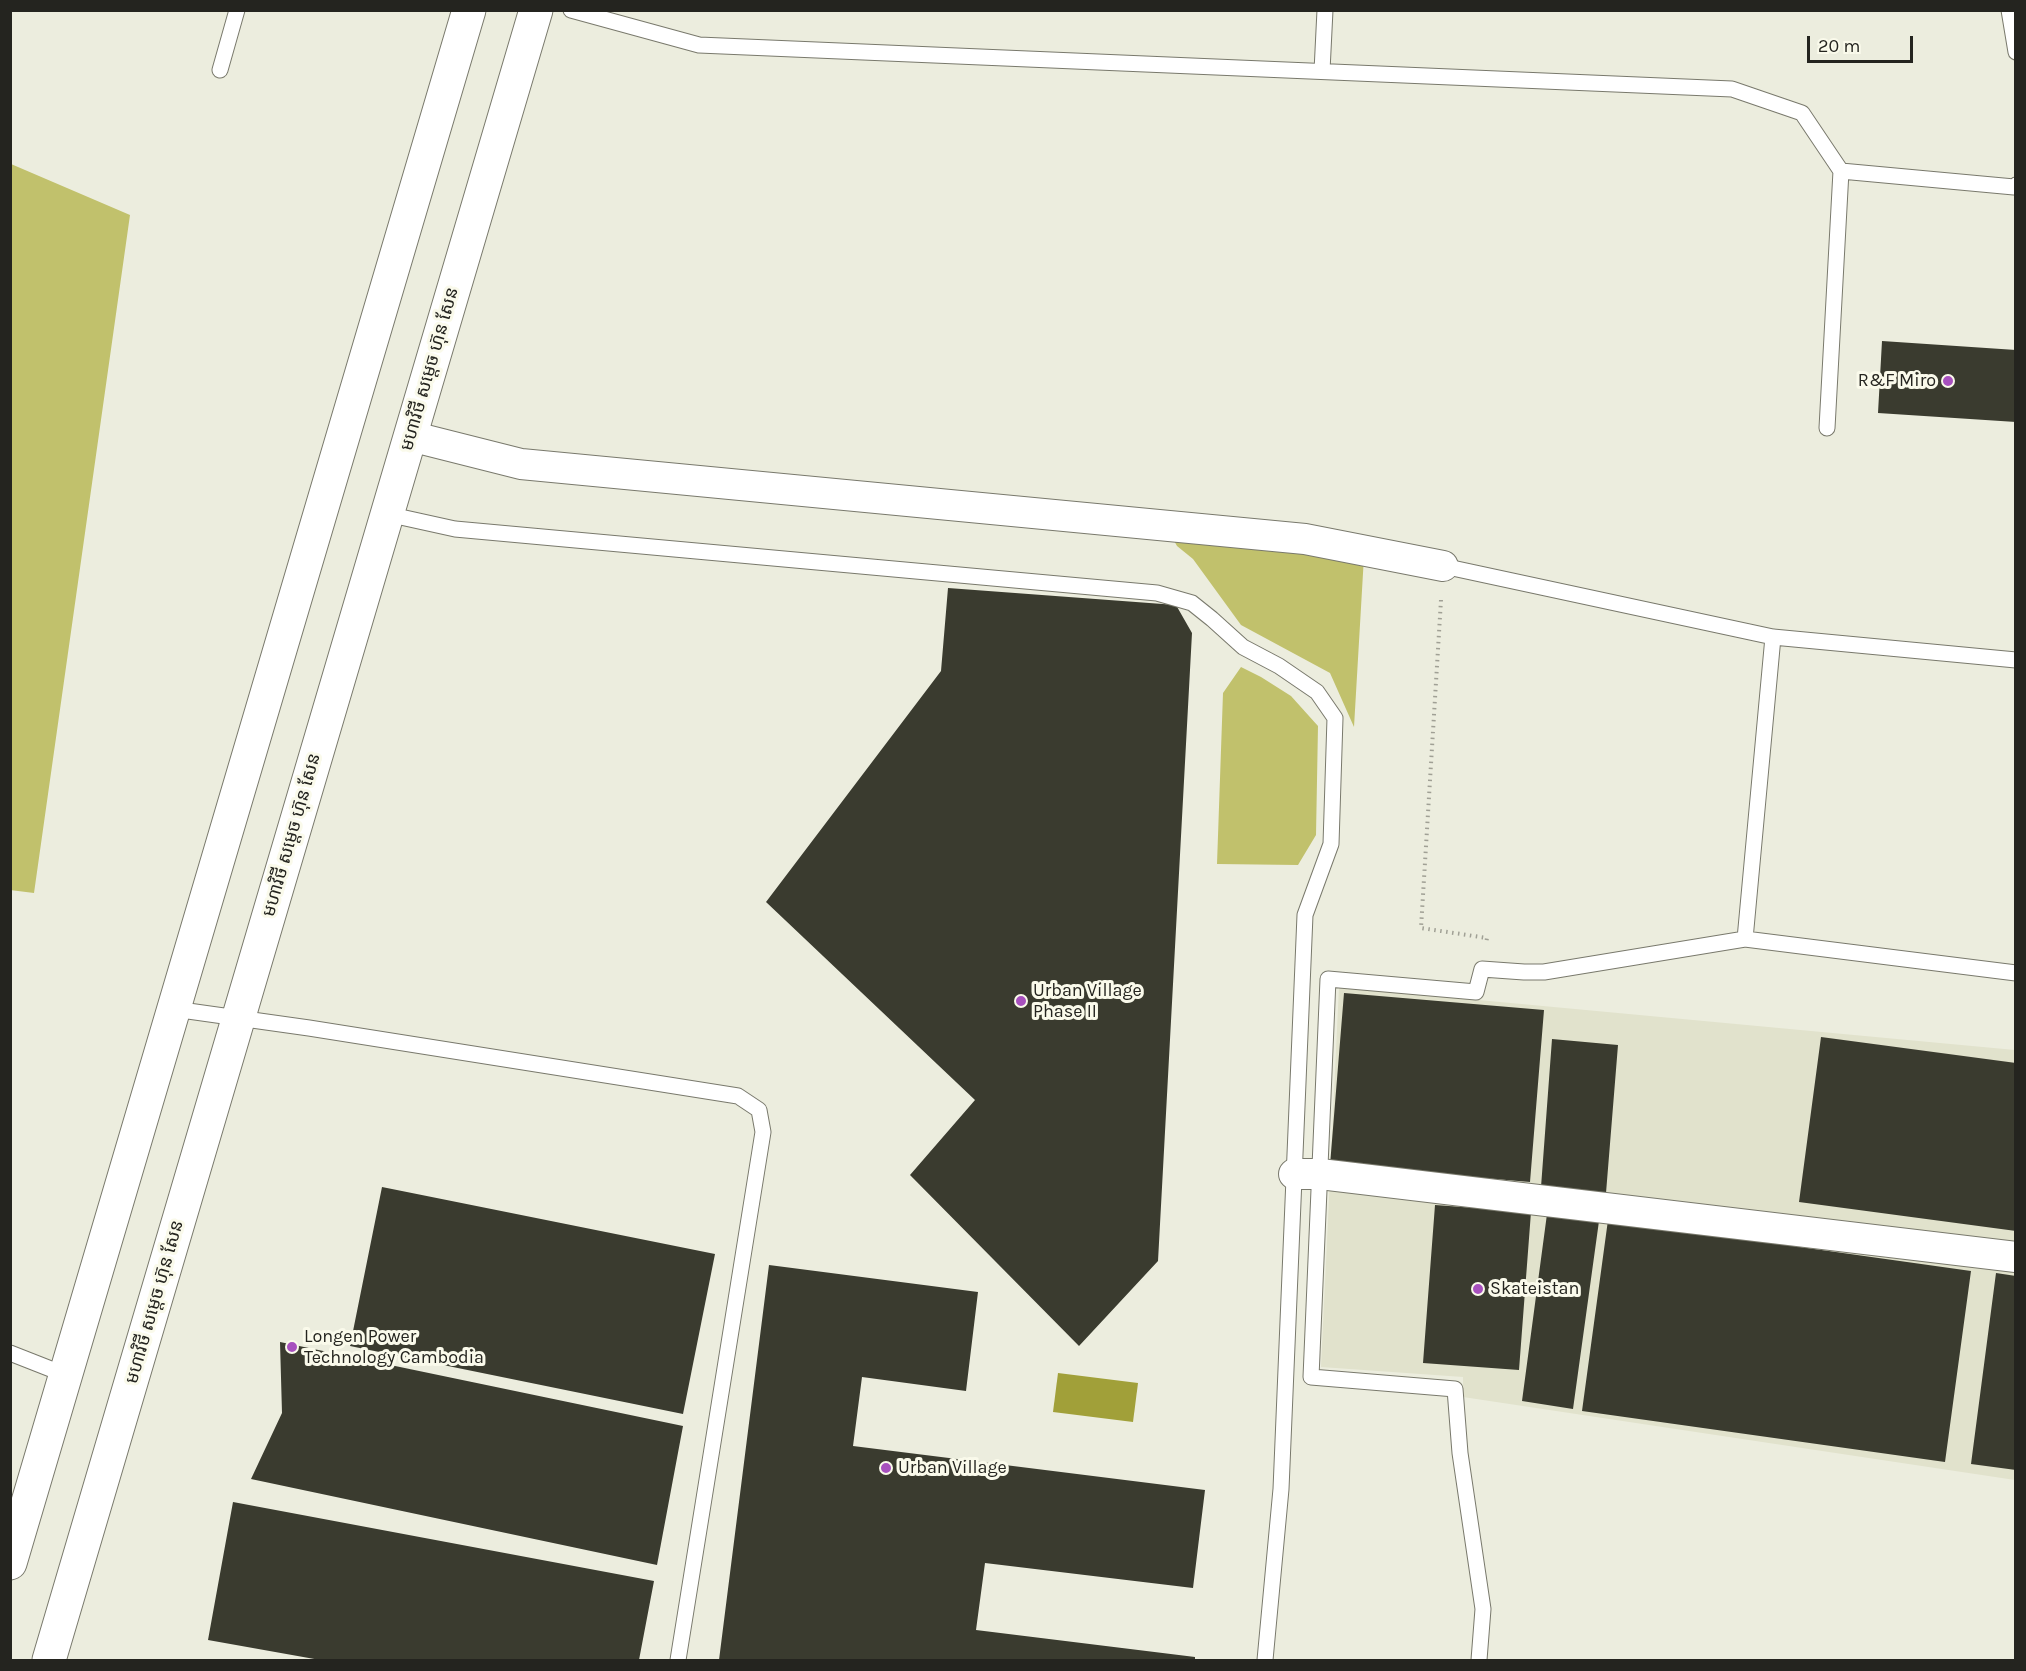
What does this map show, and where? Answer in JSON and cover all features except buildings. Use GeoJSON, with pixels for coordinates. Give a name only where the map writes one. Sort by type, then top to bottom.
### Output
{"type":"FeatureCollection","features":[{"type":"Feature","properties":{"kind":"highway"},"geometry":{"type":"LineString","coordinates":[[10,1563],[468,10]]}},
{"type":"Feature","properties":{"kind":"highway","name":"មហាវិថី សម្តេច ហ៊ុន សែន"},"geometry":{"type":"LineString","coordinates":[[50,1660],[536,10]]}},
{"type":"Feature","properties":{"kind":"street"},"geometry":{"type":"LineString","coordinates":[[410,436],[521,464],[1305,539],[1443,566]]}},
{"type":"Feature","properties":{"kind":"street"},"geometry":{"type":"LineString","coordinates":[[1307,1174],[2016,1257]]}},
{"type":"Feature","properties":{"kind":"lane"},"geometry":{"type":"LineString","coordinates":[[220,70],[237,10]]}},
{"type":"Feature","properties":{"kind":"lane"},"geometry":{"type":"LineString","coordinates":[[572,10],[699,45],[1732,89],[1802,113],[1842,171],[1827,428]]}},
{"type":"Feature","properties":{"kind":"lane"},"geometry":{"type":"LineString","coordinates":[[1322,71],[1325,10]]}},
{"type":"Feature","properties":{"kind":"lane"},"geometry":{"type":"LineString","coordinates":[[2009,10],[2016,52]]}},
{"type":"Feature","properties":{"kind":"lane"},"geometry":{"type":"LineString","coordinates":[[1842,171],[2003,186],[2016,185]]}},
{"type":"Feature","properties":{"kind":"lane"},"geometry":{"type":"LineString","coordinates":[[387,514],[455,529],[1157,593],[1192,603],[1243,647],[1279,666],[1317,692],[1335,718],[1331,844],[1305,915],[1311,1377],[1455,1389],[1460,1453],[1483,1609],[1479,1660]]}},
{"type":"Feature","properties":{"kind":"lane"},"geometry":{"type":"LineString","coordinates":[[1443,566],[1773,637],[2016,660]]}},
{"type":"Feature","properties":{"kind":"lane"},"geometry":{"type":"LineString","coordinates":[[1745,939],[1773,637]]}},
{"type":"Feature","properties":{"kind":"lane"},"geometry":{"type":"LineString","coordinates":[[1265,1660],[1307,1174],[1328,979],[1476,992],[1482,969],[1544,972],[1745,939],[2016,973]]}},
{"type":"Feature","properties":{"kind":"lane"},"geometry":{"type":"LineString","coordinates":[[174,1009],[738,1096],[759,1110],[763,1132],[678,1660]]}},
{"type":"Feature","properties":{"kind":"lane"},"geometry":{"type":"LineString","coordinates":[[10,1353],[66,1375]]}},
{"type":"Feature","properties":{"kind":"path"},"geometry":{"type":"LineString","coordinates":[[1443,566],[1421,928],[1487,938],[1482,969]]}},
{"type":"Feature","properties":{"kind":"shaded area"},"geometry":{"type":"Polygon","coordinates":[[[11,164],[130,215],[34,893],[10,890],[11,164]]]}},
{"type":"Feature","properties":{"kind":"shaded area"},"geometry":{"type":"Polygon","coordinates":[[[1162,519],[1365,539],[1354,727],[1330,673],[1241,625],[1193,559],[1177,546],[1162,519]]]}},
{"type":"Feature","properties":{"kind":"shaded area"},"geometry":{"type":"Polygon","coordinates":[[[1241,667],[1291,696],[1318,726],[1316,835],[1298,865],[1217,864],[1223,693],[1241,667]]]}},
{"type":"Feature","properties":{"kind":"shaded area"},"geometry":{"type":"Polygon","coordinates":[[[1339,987],[2015,1050],[2015,1480],[1463,1397],[1463,1377],[1321,1367],[1339,987]]]}},
{"type":"Feature","properties":{"kind":"shaded area"},"geometry":{"type":"Polygon","coordinates":[[[1058,1373],[1138,1383],[1133,1422],[1053,1412],[1058,1373]]]}},
{"type":"Feature","properties":{"kind":"place","name":"R&F Miro"},"geometry":{"type":"Point","coordinates":[1948,381]}},
{"type":"Feature","properties":{"kind":"place","name":"Urban Village Phase II"},"geometry":{"type":"Point","coordinates":[1021,1001]}},
{"type":"Feature","properties":{"kind":"place","name":"Skateistan"},"geometry":{"type":"Point","coordinates":[1478,1289]}},
{"type":"Feature","properties":{"kind":"place","name":"Longen Power Technology Cambodia"},"geometry":{"type":"Point","coordinates":[292,1347]}},
{"type":"Feature","properties":{"kind":"place","name":"Urban Village"},"geometry":{"type":"Point","coordinates":[886,1468]}}]}
